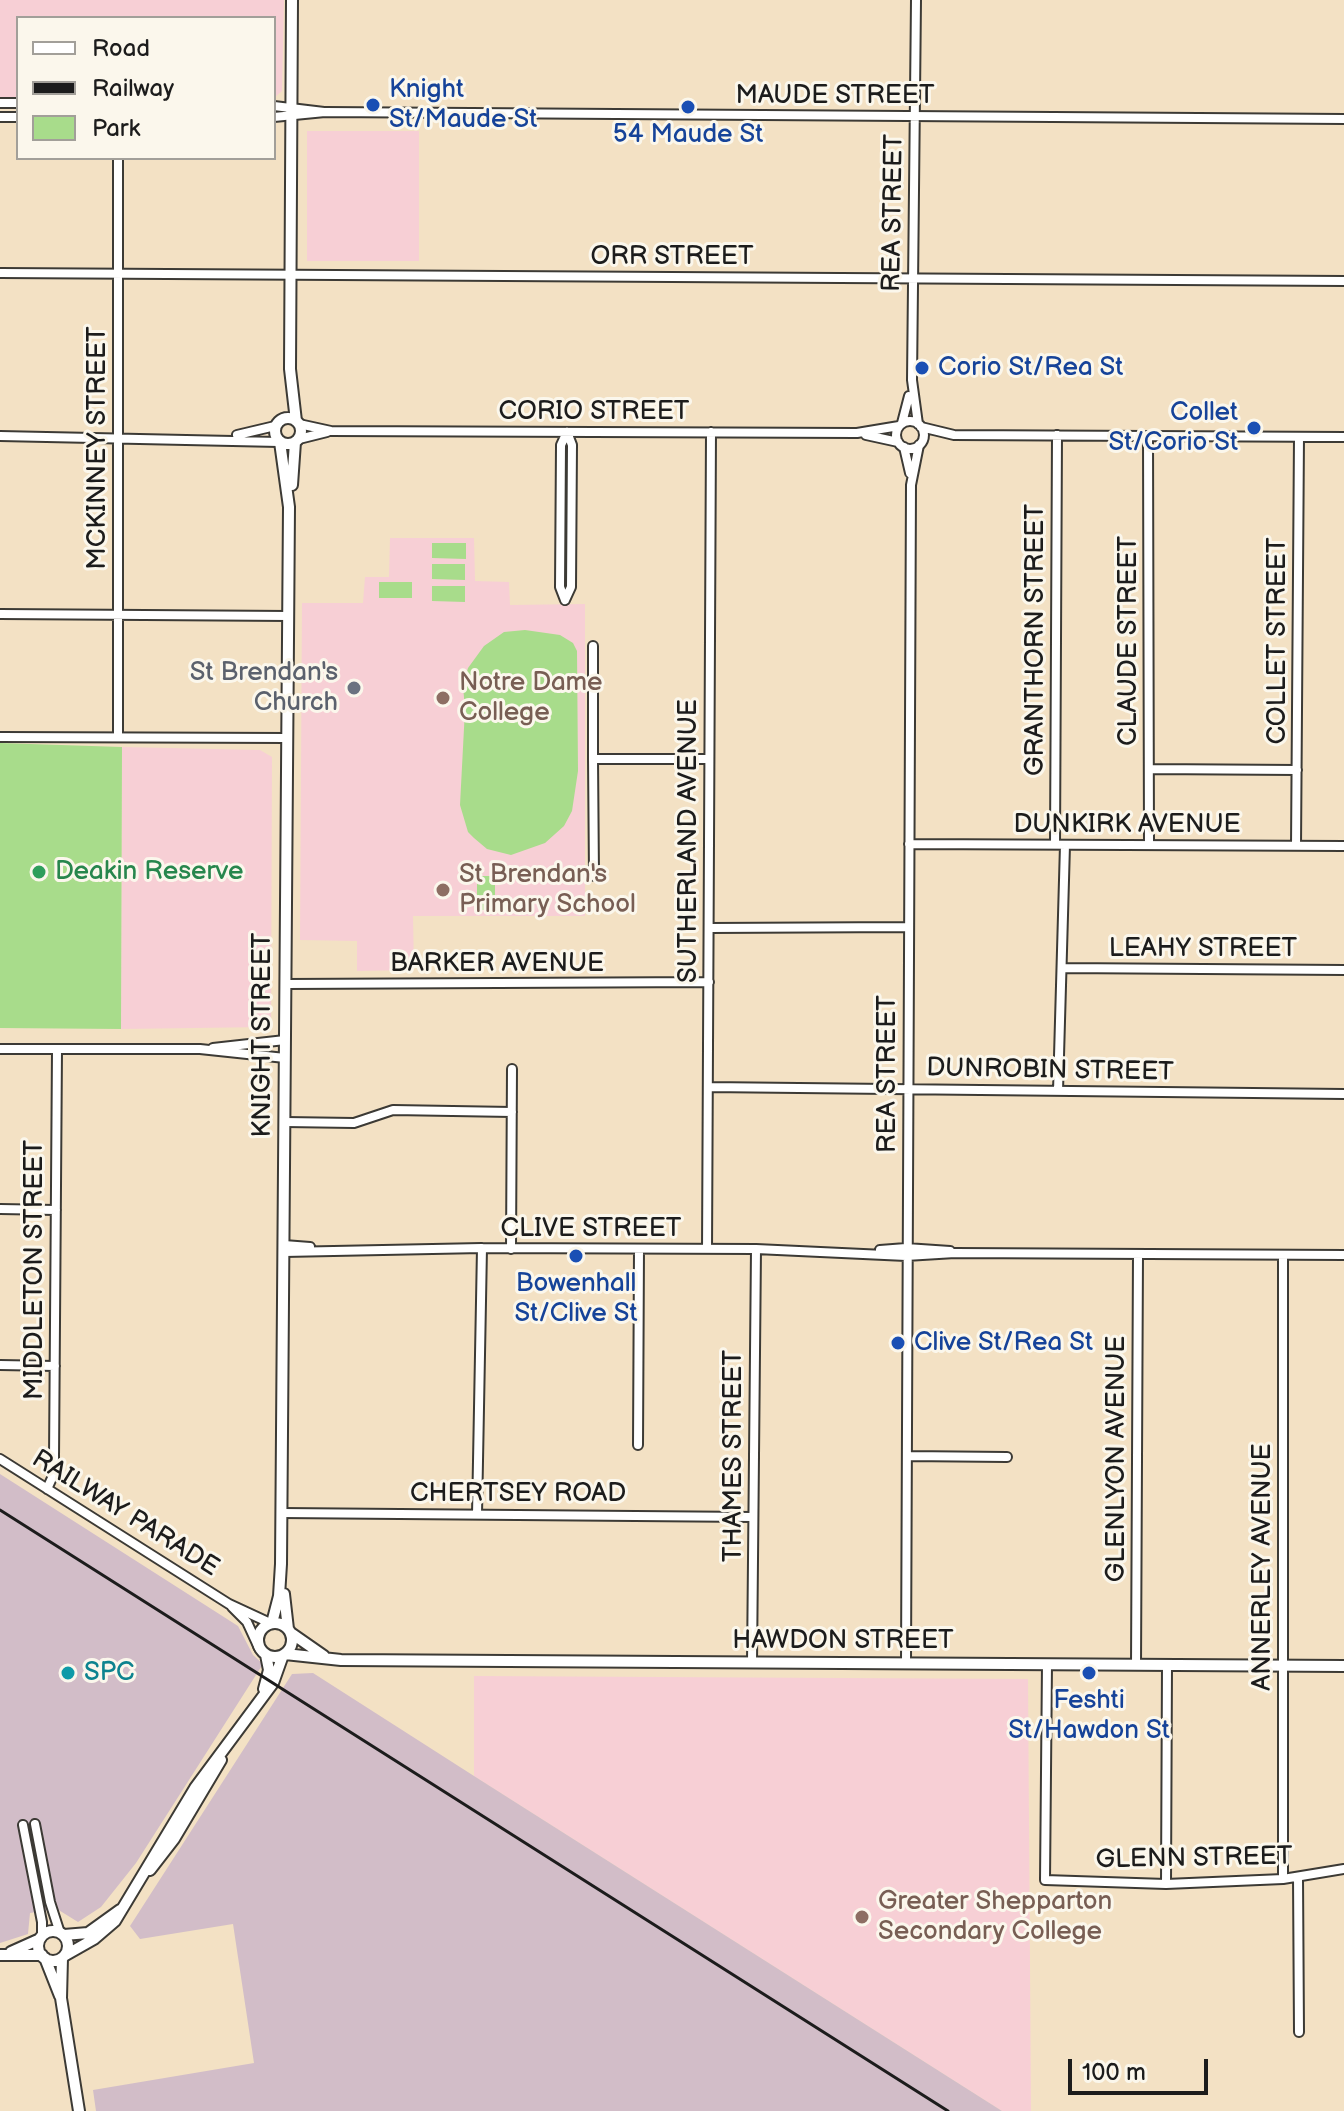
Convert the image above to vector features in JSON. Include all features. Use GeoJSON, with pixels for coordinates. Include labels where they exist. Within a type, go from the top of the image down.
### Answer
{"type":"FeatureCollection","features":[{"type":"Feature","properties":{"kind":"street"},"geometry":{"type":"LineString","coordinates":[[220,438],[278,423],[297,422],[290,369],[292,0]]}},
{"type":"Feature","properties":{"kind":"street","name":"REA STREET"},"geometry":{"type":"LineString","coordinates":[[906,1663],[911,485],[920,444],[912,380],[916,0]]}},
{"type":"Feature","properties":{"kind":"street"},"geometry":{"type":"LineString","coordinates":[[0,103],[16,103],[16,117],[0,117]]}},
{"type":"Feature","properties":{"kind":"street","name":"MAUDE STREET"},"geometry":{"type":"LineString","coordinates":[[276,107],[292,111],[325,112],[1344,119]]}},
{"type":"Feature","properties":{"kind":"street","name":"MAUDE STREET"},"geometry":{"type":"LineString","coordinates":[[276,116],[292,111]]}},
{"type":"Feature","properties":{"kind":"street","name":"MCKINNEY STREET"},"geometry":{"type":"LineString","coordinates":[[118,160],[118,737]]}},
{"type":"Feature","properties":{"kind":"street","name":"ORR STREET"},"geometry":{"type":"LineString","coordinates":[[0,273],[1344,281]]}},
{"type":"Feature","properties":{"kind":"street"},"geometry":{"type":"LineString","coordinates":[[278,423],[290,369]]}},
{"type":"Feature","properties":{"kind":"street","name":"REA STREET"},"geometry":{"type":"LineString","coordinates":[[911,485],[901,445],[901,424],[912,380]]}},
{"type":"Feature","properties":{"kind":"street","name":"CORIO STREET"},"geometry":{"type":"LineString","coordinates":[[297,422],[331,431],[857,433],[901,424],[920,426]]}},
{"type":"Feature","properties":{"kind":"street","name":"KNIGHT STREET"},"geometry":{"type":"LineString","coordinates":[[271,1623],[279,1596],[281,1564],[289,507],[297,422]]}},
{"type":"Feature","properties":{"kind":"street","name":"KNIGHT STREET"},"geometry":{"type":"LineString","coordinates":[[278,423],[289,507]]}},
{"type":"Feature","properties":{"kind":"street"},"geometry":{"type":"LineString","coordinates":[[920,426],[954,435],[1344,437]]}},
{"type":"Feature","properties":{"kind":"street","name":"CORIO STREET"},"geometry":{"type":"LineString","coordinates":[[297,441],[331,431]]}},
{"type":"Feature","properties":{"kind":"street"},"geometry":{"type":"LineString","coordinates":[[567,432],[572,445],[571,587],[565,600],[560,587],[561,445],[567,432]]}},
{"type":"Feature","properties":{"kind":"street","name":"SUTHERLAND AVENUE"},"geometry":{"type":"LineString","coordinates":[[707,1249],[711,432]]}},
{"type":"Feature","properties":{"kind":"street","name":"CORIO STREET"},"geometry":{"type":"LineString","coordinates":[[857,433],[901,445],[920,444]]}},
{"type":"Feature","properties":{"kind":"street"},"geometry":{"type":"LineString","coordinates":[[920,444],[954,435]]}},
{"type":"Feature","properties":{"kind":"street","name":"GRANTHORN STREET"},"geometry":{"type":"LineString","coordinates":[[1055,844],[1057,435]]}},
{"type":"Feature","properties":{"kind":"street"},"geometry":{"type":"LineString","coordinates":[[0,436],[297,441]]}},
{"type":"Feature","properties":{"kind":"street","name":"CLAUDE STREET"},"geometry":{"type":"LineString","coordinates":[[1148,436],[1149,845]]}},
{"type":"Feature","properties":{"kind":"street","name":"COLLET STREET"},"geometry":{"type":"LineString","coordinates":[[1296,846],[1299,437]]}},
{"type":"Feature","properties":{"kind":"street"},"geometry":{"type":"LineString","coordinates":[[0,614],[289,616]]}},
{"type":"Feature","properties":{"kind":"street"},"geometry":{"type":"LineString","coordinates":[[593,646],[594,876]]}},
{"type":"Feature","properties":{"kind":"street"},"geometry":{"type":"LineString","coordinates":[[0,737],[288,738]]}},
{"type":"Feature","properties":{"kind":"street"},"geometry":{"type":"LineString","coordinates":[[593,759],[709,759]]}},
{"type":"Feature","properties":{"kind":"street"},"geometry":{"type":"LineString","coordinates":[[1149,769],[1297,770]]}},
{"type":"Feature","properties":{"kind":"street","name":"DUNKIRK AVENUE"},"geometry":{"type":"LineString","coordinates":[[909,844],[1344,846]]}},
{"type":"Feature","properties":{"kind":"street"},"geometry":{"type":"LineString","coordinates":[[1058,1091],[1065,845]]}},
{"type":"Feature","properties":{"kind":"street"},"geometry":{"type":"LineString","coordinates":[[709,928],[909,927]]}},
{"type":"Feature","properties":{"kind":"street","name":"LEAHY STREET"},"geometry":{"type":"LineString","coordinates":[[1062,968],[1344,970]]}},
{"type":"Feature","properties":{"kind":"street","name":"BARKER AVENUE"},"geometry":{"type":"LineString","coordinates":[[286,984],[709,982]]}},
{"type":"Feature","properties":{"kind":"street"},"geometry":{"type":"LineString","coordinates":[[0,1049],[200,1049],[285,1040]]}},
{"type":"Feature","properties":{"kind":"street"},"geometry":{"type":"LineString","coordinates":[[200,1049],[285,1058]]}},
{"type":"Feature","properties":{"kind":"street","name":"MIDDLETON STREET"},"geometry":{"type":"LineString","coordinates":[[47,1489],[53,1468],[57,1050]]}},
{"type":"Feature","properties":{"kind":"street"},"geometry":{"type":"LineString","coordinates":[[511,1249],[512,1069]]}},
{"type":"Feature","properties":{"kind":"street","name":"DUNROBIN STREET"},"geometry":{"type":"LineString","coordinates":[[708,1087],[1344,1094]]}},
{"type":"Feature","properties":{"kind":"street"},"geometry":{"type":"LineString","coordinates":[[285,1122],[354,1123],[393,1110],[512,1112]]}},
{"type":"Feature","properties":{"kind":"street"},"geometry":{"type":"LineString","coordinates":[[0,1209],[56,1210]]}},
{"type":"Feature","properties":{"kind":"street","name":"CLIVE STREET"},"geometry":{"type":"LineString","coordinates":[[284,1248],[1344,1255]]}},
{"type":"Feature","properties":{"kind":"street"},"geometry":{"type":"LineString","coordinates":[[477,1514],[482,1248]]}},
{"type":"Feature","properties":{"kind":"street"},"geometry":{"type":"LineString","coordinates":[[638,1445],[639,1249]]}},
{"type":"Feature","properties":{"kind":"street","name":"THAMES STREET"},"geometry":{"type":"LineString","coordinates":[[752,1663],[756,1249]]}},
{"type":"Feature","properties":{"kind":"street","name":"GLENLYON AVENUE"},"geometry":{"type":"LineString","coordinates":[[1136,1665],[1138,1254]]}},
{"type":"Feature","properties":{"kind":"street","name":"ANNERLEY AVENUE"},"geometry":{"type":"LineString","coordinates":[[1283,1255],[1283,1879]]}},
{"type":"Feature","properties":{"kind":"street"},"geometry":{"type":"LineString","coordinates":[[0,1365],[55,1366]]}},
{"type":"Feature","properties":{"kind":"street"},"geometry":{"type":"LineString","coordinates":[[907,1456],[1007,1457]]}},
{"type":"Feature","properties":{"kind":"street","name":"RAILWAY PARADE"},"geometry":{"type":"LineString","coordinates":[[0,1459],[229,1604],[271,1623]]}},
{"type":"Feature","properties":{"kind":"street","name":"CHERTSEY ROAD"},"geometry":{"type":"LineString","coordinates":[[282,1513],[753,1517]]}},
{"type":"Feature","properties":{"kind":"street","name":"KNIGHT STREET"},"geometry":{"type":"LineString","coordinates":[[281,1564],[289,1630]]}},
{"type":"Feature","properties":{"kind":"street","name":"RAILWAY PARADE"},"geometry":{"type":"LineString","coordinates":[[229,1604],[247,1622],[262,1651]]}},
{"type":"Feature","properties":{"kind":"street"},"geometry":{"type":"LineString","coordinates":[[1,1955],[63,1957],[100,1935],[124,1906],[225,1750],[273,1683],[292,1641],[289,1630],[271,1623],[259,1633],[269,1670],[258,1701]]}},
{"type":"Feature","properties":{"kind":"street","name":"HAWDON STREET"},"geometry":{"type":"LineString","coordinates":[[289,1630],[315,1651],[341,1660]]}},
{"type":"Feature","properties":{"kind":"street"},"geometry":{"type":"LineString","coordinates":[[262,1651],[284,1654]]}},
{"type":"Feature","properties":{"kind":"street","name":"HAWDON STREET"},"geometry":{"type":"LineString","coordinates":[[284,1654],[341,1660],[1344,1666]]}},
{"type":"Feature","properties":{"kind":"street","name":"GLENN STREET"},"geometry":{"type":"LineString","coordinates":[[1047,1664],[1045,1880],[1166,1884],[1283,1879],[1344,1869]]}},
{"type":"Feature","properties":{"kind":"street"},"geometry":{"type":"LineString","coordinates":[[1166,1884],[1167,1665]]}},
{"type":"Feature","properties":{"kind":"street"},"geometry":{"type":"LineString","coordinates":[[35,1824],[50,1902],[68,1948],[63,1957],[61,1998],[79,2111]]}},
{"type":"Feature","properties":{"kind":"street"},"geometry":{"type":"LineString","coordinates":[[23,1825],[42,1922],[44,1956],[61,1998]]}},
{"type":"Feature","properties":{"kind":"street"},"geometry":{"type":"LineString","coordinates":[[1298,1877],[1299,2032]]}},
{"type":"Feature","properties":{"kind":"street"},"geometry":{"type":"LineString","coordinates":[[1,1955],[50,1932],[88,1933],[124,1906]]}},
{"type":"Feature","properties":{"kind":"shaded area"},"geometry":{"type":"Polygon","coordinates":[[[0,0],[284,0],[282,91],[276,96],[276,16],[16,16],[16,97],[0,97],[0,0]]]}},
{"type":"Feature","properties":{"kind":"shaded area"},"geometry":{"type":"Polygon","coordinates":[[[307,131],[419,131],[419,261],[307,261],[307,131]]]}},
{"type":"Feature","properties":{"kind":"shaded area","name":"Notre Dame College"},"geometry":{"type":"Polygon","coordinates":[[[390,538],[474,538],[475,581],[509,582],[510,605],[585,604],[585,916],[413,916],[414,970],[357,971],[357,941],[300,940],[302,603],[363,603],[365,577],[389,577],[390,538]]]}},
{"type":"Feature","properties":{"kind":"shaded area"},"geometry":{"type":"Polygon","coordinates":[[[122,747],[260,750],[272,757],[271,1024],[268,1027],[121,1029],[122,747]]]}},
{"type":"Feature","properties":{"kind":"shaded area"},"geometry":{"type":"Polygon","coordinates":[[[0,1474],[238,1626],[253,1655],[263,1664],[136,1863],[101,1907],[78,1922],[57,1909],[30,1913],[28,1934],[0,1943],[0,1474]]]}},
{"type":"Feature","properties":{"kind":"shaded area"},"geometry":{"type":"Polygon","coordinates":[[[313,1673],[1002,2111],[96,2111],[93,2090],[254,2063],[233,1924],[140,1939],[130,1926],[292,1674],[313,1673]]]}},
{"type":"Feature","properties":{"kind":"shaded area","name":"Greater Shepparton Secondary College"},"geometry":{"type":"Polygon","coordinates":[[[474,1676],[1028,1679],[1031,2111],[1002,2111],[474,1776],[474,1676]]]}},
{"type":"Feature","properties":{"kind":"green space"},"geometry":{"type":"Polygon","coordinates":[[[432,543],[466,543],[466,559],[432,558],[432,543]]]}},
{"type":"Feature","properties":{"kind":"green space"},"geometry":{"type":"Polygon","coordinates":[[[432,564],[465,564],[465,580],[432,579],[432,564]]]}},
{"type":"Feature","properties":{"kind":"green space"},"geometry":{"type":"Polygon","coordinates":[[[379,582],[412,582],[412,598],[379,598],[379,582]]]}},
{"type":"Feature","properties":{"kind":"green space"},"geometry":{"type":"Polygon","coordinates":[[[432,586],[465,586],[465,602],[432,601],[432,586]]]}},
{"type":"Feature","properties":{"kind":"green space"},"geometry":{"type":"Polygon","coordinates":[[[525,630],[560,635],[573,643],[577,651],[578,771],[572,811],[564,826],[545,843],[511,855],[487,849],[474,838],[468,832],[460,805],[465,709],[463,686],[468,668],[484,646],[504,632],[525,630]]]}},
{"type":"Feature","properties":{"kind":"green space","name":"Deakin Reserve"},"geometry":{"type":"Polygon","coordinates":[[[0,743],[122,747],[121,1029],[0,1028],[0,743]]]}},
{"type":"Feature","properties":{"kind":"green space"},"geometry":{"type":"Polygon","coordinates":[[[477,876],[495,876],[495,910],[477,910],[477,876]]]}},
{"type":"Feature","properties":{"kind":"railway"},"geometry":{"type":"LineString","coordinates":[[0,1510],[948,2111]]}},
{"type":"Feature","properties":{"kind":"place","name":"Knight St/Maude St"},"geometry":{"type":"Point","coordinates":[373,105]}},
{"type":"Feature","properties":{"kind":"place","name":"54 Maude St"},"geometry":{"type":"Point","coordinates":[688,107]}},
{"type":"Feature","properties":{"kind":"place","name":"Corio St/Rea St"},"geometry":{"type":"Point","coordinates":[922,368]}},
{"type":"Feature","properties":{"kind":"place","name":"Collet St/Corio St"},"geometry":{"type":"Point","coordinates":[1254,428]}},
{"type":"Feature","properties":{"kind":"place","name":"St Brendan's Church"},"geometry":{"type":"Point","coordinates":[354,688]}},
{"type":"Feature","properties":{"kind":"place","name":"Notre Dame College"},"geometry":{"type":"Point","coordinates":[443,698]}},
{"type":"Feature","properties":{"kind":"place","name":"Deakin Reserve"},"geometry":{"type":"Point","coordinates":[39,872]}},
{"type":"Feature","properties":{"kind":"place","name":"St Brendan's Primary School"},"geometry":{"type":"Point","coordinates":[443,890]}},
{"type":"Feature","properties":{"kind":"place","name":"Bowenhall St/Clive St"},"geometry":{"type":"Point","coordinates":[576,1256]}},
{"type":"Feature","properties":{"kind":"place","name":"Clive St/Rea St"},"geometry":{"type":"Point","coordinates":[898,1343]}},
{"type":"Feature","properties":{"kind":"place","name":"SPC"},"geometry":{"type":"Point","coordinates":[68,1673]}},
{"type":"Feature","properties":{"kind":"place","name":"Feshti St/Hawdon St"},"geometry":{"type":"Point","coordinates":[1089,1673]}},
{"type":"Feature","properties":{"kind":"place","name":"Greater Shepparton Secondary College"},"geometry":{"type":"Point","coordinates":[862,1917]}}]}
